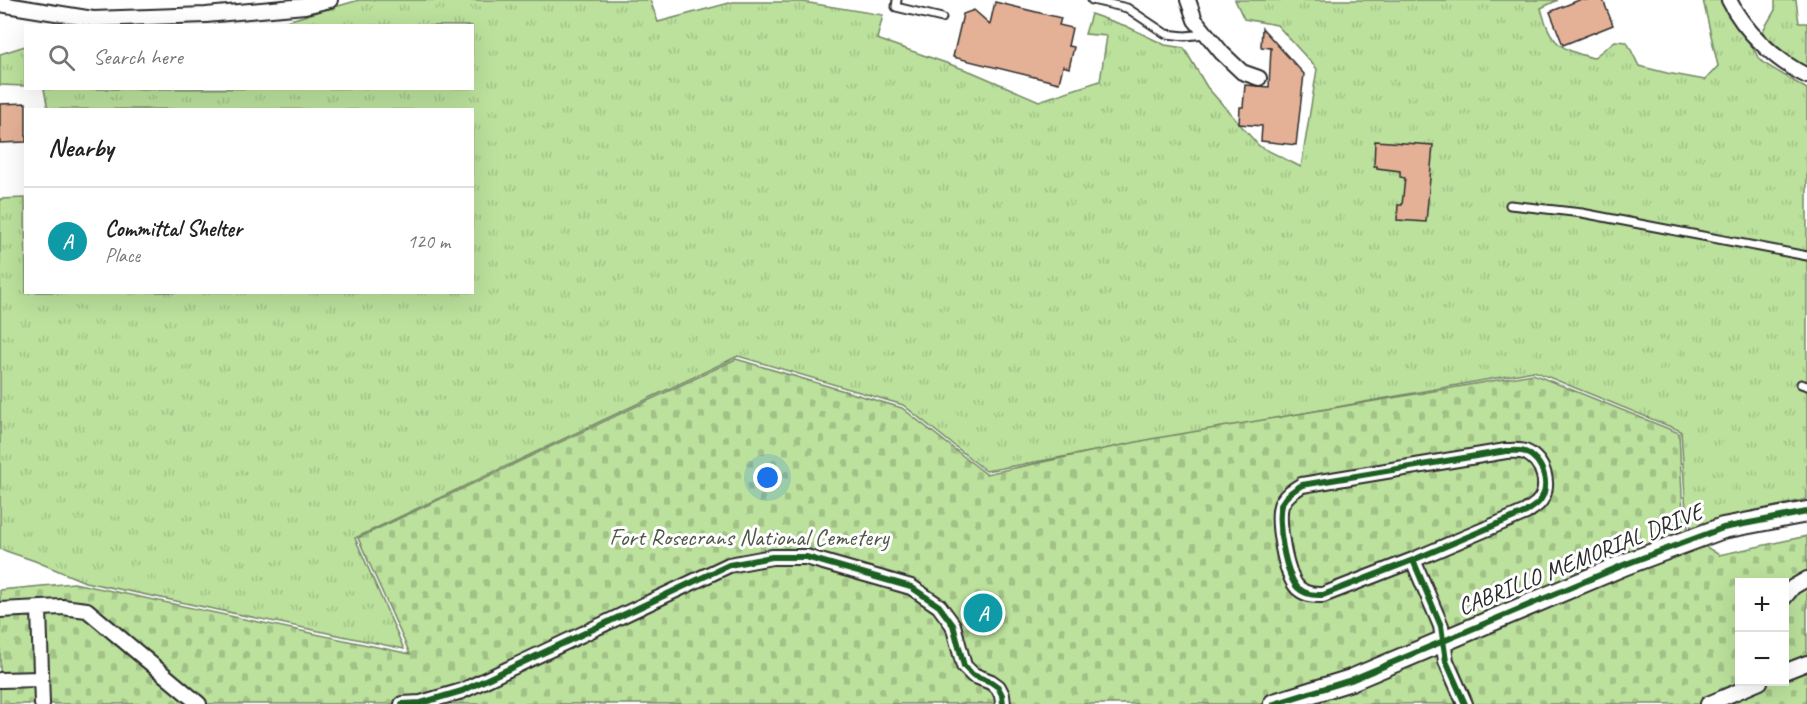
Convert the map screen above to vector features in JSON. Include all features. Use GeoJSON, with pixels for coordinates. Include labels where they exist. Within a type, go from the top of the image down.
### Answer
{"type":"FeatureCollection","features":[{"type":"Feature","properties":{"kind":"main road","name":"CABRILLO MEMORIAL DRIVE"},"geometry":{"type":"LineString","coordinates":[[1274,704],[1351,680],[1626,564],[1723,528],[1807,512]]}},
{"type":"Feature","properties":{"kind":"street"},"geometry":{"type":"LineString","coordinates":[[0,4],[93,19],[206,15],[305,6],[330,0]]}},
{"type":"Feature","properties":{"kind":"street"},"geometry":{"type":"LineString","coordinates":[[1188,0],[1195,20],[1222,53],[1242,72],[1259,78]]}},
{"type":"Feature","properties":{"kind":"street"},"geometry":{"type":"LineString","coordinates":[[1730,0],[1754,35],[1792,69],[1807,76]]}},
{"type":"Feature","properties":{"kind":"street"},"geometry":{"type":"LineString","coordinates":[[1517,450],[1527,453],[1536,461],[1544,472],[1546,487],[1539,502],[1526,512],[1413,560],[1323,595],[1309,595],[1296,586],[1288,571],[1279,521],[1281,504],[1290,492],[1302,485],[1313,483],[1506,451],[1517,450]]}},
{"type":"Feature","properties":{"kind":"street"},"geometry":{"type":"LineString","coordinates":[[402,704],[421,703],[462,691],[729,566],[772,558],[806,557],[911,587],[939,606],[953,625],[964,666],[973,675],[998,687],[1003,704]]}},
{"type":"Feature","properties":{"kind":"street"},"geometry":{"type":"LineString","coordinates":[[1413,560],[1441,626],[1446,661],[1465,704]]}},
{"type":"Feature","properties":{"kind":"street"},"geometry":{"type":"LineString","coordinates":[[1789,592],[1793,586],[1807,579]]}},
{"type":"Feature","properties":{"kind":"street"},"geometry":{"type":"LineString","coordinates":[[0,610],[62,607],[87,610],[199,704]]}},
{"type":"Feature","properties":{"kind":"street"},"geometry":{"type":"LineString","coordinates":[[39,609],[42,704]]}},
{"type":"Feature","properties":{"kind":"street"},"geometry":{"type":"LineString","coordinates":[[1789,670],[1807,663]]}},
{"type":"Feature","properties":{"kind":"street"},"geometry":{"type":"LineString","coordinates":[[0,680],[40,679]]}},
{"type":"Feature","properties":{"kind":"street"},"geometry":{"type":"LineString","coordinates":[[1708,704],[1749,686]]}},
{"type":"Feature","properties":{"kind":"lane"},"geometry":{"type":"LineString","coordinates":[[897,0],[896,7],[942,18]]}},
{"type":"Feature","properties":{"kind":"lane"},"geometry":{"type":"LineString","coordinates":[[1092,0],[1127,8],[1166,34],[1185,36],[1206,34]]}},
{"type":"Feature","properties":{"kind":"lane"},"geometry":{"type":"LineString","coordinates":[[1510,205],[1582,213],[1807,256]]}},
{"type":"Feature","properties":{"kind":"green space"},"geometry":{"type":"Polygon","coordinates":[[[359,0],[650,0],[658,22],[733,2],[803,2],[883,15],[877,39],[972,72],[1039,101],[1100,81],[1107,36],[1085,34],[1091,14],[1126,26],[1165,45],[1184,48],[1207,87],[1259,146],[1301,167],[1317,69],[1277,25],[1244,19],[1235,0],[1558,0],[1541,8],[1552,37],[1564,47],[1593,58],[1615,41],[1627,42],[1639,66],[1705,80],[1718,66],[1703,0],[1720,0],[1762,62],[1807,89],[1807,499],[1727,518],[1692,530],[1686,513],[1681,431],[1534,371],[986,471],[903,405],[738,356],[355,538],[404,649],[85,582],[0,549],[0,199],[24,198],[24,294],[474,294],[474,108],[48,108],[44,90],[474,90],[474,24],[276,24],[359,0]]]}},
{"type":"Feature","properties":{"kind":"green space"},"geometry":{"type":"Polygon","coordinates":[[[1775,0],[1796,0],[1799,23],[1807,23],[1807,68],[1791,59],[1762,32],[1775,10],[1775,0]]]}},
{"type":"Feature","properties":{"kind":"green space"},"geometry":{"type":"Polygon","coordinates":[[[24,46],[24,86],[0,85],[0,54],[24,46]]]}},
{"type":"Feature","properties":{"kind":"green space","name":"Fort Rosecrans National Cemetery"},"geometry":{"type":"Polygon","coordinates":[[[736,359],[902,408],[986,474],[1151,439],[1533,374],[1679,433],[1683,514],[1692,538],[1719,555],[1807,536],[1807,704],[0,704],[0,590],[74,583],[410,654],[358,538],[736,359]]]}},
{"type":"Feature","properties":{"kind":"building"},"geometry":{"type":"Polygon","coordinates":[[[1579,0],[1603,0],[1613,25],[1563,45],[1550,12],[1579,0]]]}},
{"type":"Feature","properties":{"kind":"building"},"geometry":{"type":"Polygon","coordinates":[[[995,2],[1061,18],[1059,25],[1072,28],[1068,46],[1074,47],[1069,68],[1063,66],[1059,83],[953,57],[963,14],[974,10],[990,24],[995,2]]]}},
{"type":"Feature","properties":{"kind":"building"},"geometry":{"type":"Polygon","coordinates":[[[1262,28],[1304,74],[1296,145],[1261,141],[1262,126],[1239,124],[1245,85],[1269,87],[1271,48],[1261,47],[1262,28]]]}},
{"type":"Feature","properties":{"kind":"building"},"geometry":{"type":"Polygon","coordinates":[[[26,103],[24,142],[0,143],[0,104],[26,103]]]}},
{"type":"Feature","properties":{"kind":"building"},"geometry":{"type":"Polygon","coordinates":[[[1375,141],[1433,145],[1426,222],[1397,220],[1398,205],[1402,205],[1405,178],[1400,177],[1400,171],[1374,166],[1375,141]]]}},
{"type":"Feature","properties":{"kind":"building"},"geometry":{"type":"Polygon","coordinates":[[[985,601],[994,617],[981,625],[971,609],[985,601]]]}},
{"type":"Feature","properties":{"kind":"cycle path"},"geometry":{"type":"LineString","coordinates":[[1413,560],[1526,512],[1538,503],[1545,490],[1545,482],[1537,461],[1525,452],[1506,451],[1302,485],[1288,495],[1282,503],[1280,521],[1286,560],[1294,582],[1304,592],[1323,595],[1413,560],[1441,626],[1446,661],[1465,704]]}},
{"type":"Feature","properties":{"kind":"cycle path"},"geometry":{"type":"LineString","coordinates":[[1274,704],[1351,680],[1626,564],[1723,528],[1807,512]]}},
{"type":"Feature","properties":{"kind":"cycle path"},"geometry":{"type":"LineString","coordinates":[[402,704],[421,703],[462,691],[729,565],[772,557],[806,557],[911,587],[939,606],[953,625],[964,666],[973,675],[998,687],[1003,704]]}},
{"type":"Feature","properties":{"kind":"place","name":"Committal Shelter"},"geometry":{"type":"Point","coordinates":[983,613]}}]}
